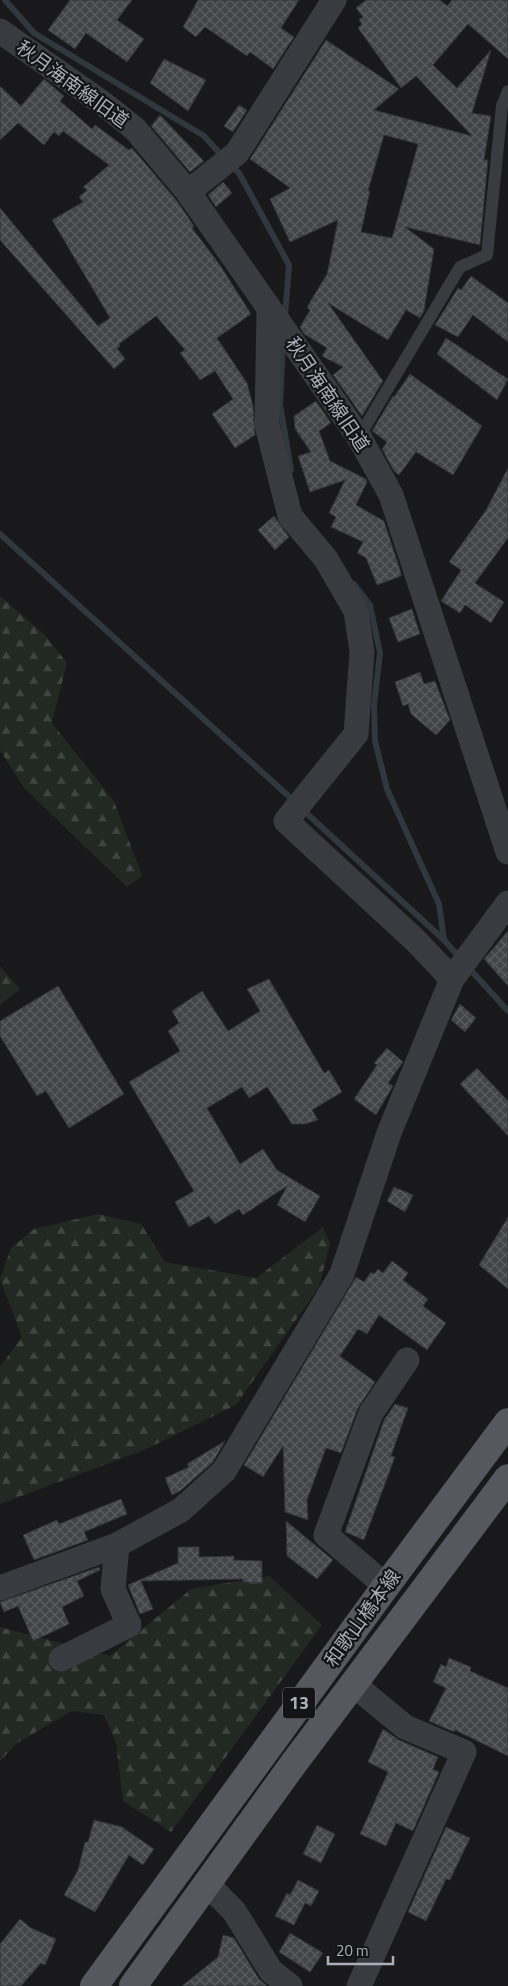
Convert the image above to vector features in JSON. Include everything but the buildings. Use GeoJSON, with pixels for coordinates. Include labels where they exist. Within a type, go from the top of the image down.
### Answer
{"type":"FeatureCollection","features":[{"type":"Feature","properties":{"kind":"main road","name":"和歌山橋本線"},"geometry":{"type":"LineString","coordinates":[[94,1986],[508,1422]]}},
{"type":"Feature","properties":{"kind":"main road","name":"和歌山橋本線"},"geometry":{"type":"LineString","coordinates":[[133,1986],[206,1883],[508,1478]]}},
{"type":"Feature","properties":{"kind":"street"},"geometry":{"type":"LineString","coordinates":[[188,192],[237,153],[334,0]]}},
{"type":"Feature","properties":{"kind":"street","name":"秋月海南線旧道"},"geometry":{"type":"LineString","coordinates":[[0,31],[105,105],[135,129],[188,192],[269,309],[296,344],[359,437],[391,495],[508,852]]}},
{"type":"Feature","properties":{"kind":"street"},"geometry":{"type":"LineString","coordinates":[[269,309],[268,425],[290,516],[326,559],[356,611],[362,652],[356,734],[286,822],[454,975]]}},
{"type":"Feature","properties":{"kind":"street"},"geometry":{"type":"LineString","coordinates":[[0,1588],[117,1545],[181,1510],[224,1471],[342,1274],[389,1133],[454,975],[508,903]]}},
{"type":"Feature","properties":{"kind":"street"},"geometry":{"type":"LineString","coordinates":[[386,1586],[326,1535],[371,1413],[407,1360]]}},
{"type":"Feature","properties":{"kind":"street"},"geometry":{"type":"LineString","coordinates":[[61,1659],[129,1625],[113,1588],[117,1545]]}},
{"type":"Feature","properties":{"kind":"street"},"geometry":{"type":"LineString","coordinates":[[353,1684],[405,1727],[464,1752],[360,1986]]}},
{"type":"Feature","properties":{"kind":"street"},"geometry":{"type":"LineString","coordinates":[[206,1883],[234,1910],[271,1971],[290,1986]]}},
{"type":"Feature","properties":{"kind":"lane"},"geometry":{"type":"LineString","coordinates":[[359,437],[460,267],[487,255],[502,106],[508,91]]}},
{"type":"Feature","properties":{"kind":"green space"},"geometry":{"type":"Polygon","coordinates":[[[0,596],[44,634],[67,663],[52,723],[114,801],[142,876],[127,887],[24,788],[0,750],[0,596]]]}},
{"type":"Feature","properties":{"kind":"green space"},"geometry":{"type":"Polygon","coordinates":[[[0,966],[20,989],[0,1005],[0,966]]]}},
{"type":"Feature","properties":{"kind":"green space"},"geometry":{"type":"Polygon","coordinates":[[[98,1214],[141,1224],[165,1262],[256,1278],[323,1227],[330,1243],[319,1287],[236,1405],[144,1450],[0,1504],[0,1367],[22,1337],[0,1279],[11,1248],[34,1229],[98,1214]]]}},
{"type":"Feature","properties":{"kind":"green space"},"geometry":{"type":"Polygon","coordinates":[[[269,1576],[322,1625],[171,1832],[123,1801],[116,1743],[104,1715],[72,1711],[17,1743],[0,1761],[0,1627],[110,1656],[191,1589],[269,1576]]]}},
{"type":"Feature","properties":{"kind":"waterway"},"geometry":{"type":"LineString","coordinates":[[5,0],[34,33],[204,136],[224,158]]}},
{"type":"Feature","properties":{"kind":"waterway"},"geometry":{"type":"LineString","coordinates":[[231,165],[239,173],[289,265],[285,316]]}},
{"type":"Feature","properties":{"kind":"waterway"},"geometry":{"type":"LineString","coordinates":[[283,341],[280,404],[291,470]]}},
{"type":"Feature","properties":{"kind":"waterway"},"geometry":{"type":"LineString","coordinates":[[0,534],[295,802]]}},
{"type":"Feature","properties":{"kind":"waterway"},"geometry":{"type":"LineString","coordinates":[[354,584],[370,605],[380,653],[374,705],[375,741],[387,789],[439,904],[444,940]]}},
{"type":"Feature","properties":{"kind":"waterway"},"geometry":{"type":"LineString","coordinates":[[302,809],[444,940],[460,958]]}},
{"type":"Feature","properties":{"kind":"waterway"},"geometry":{"type":"LineString","coordinates":[[467,966],[508,1011]]}}]}
